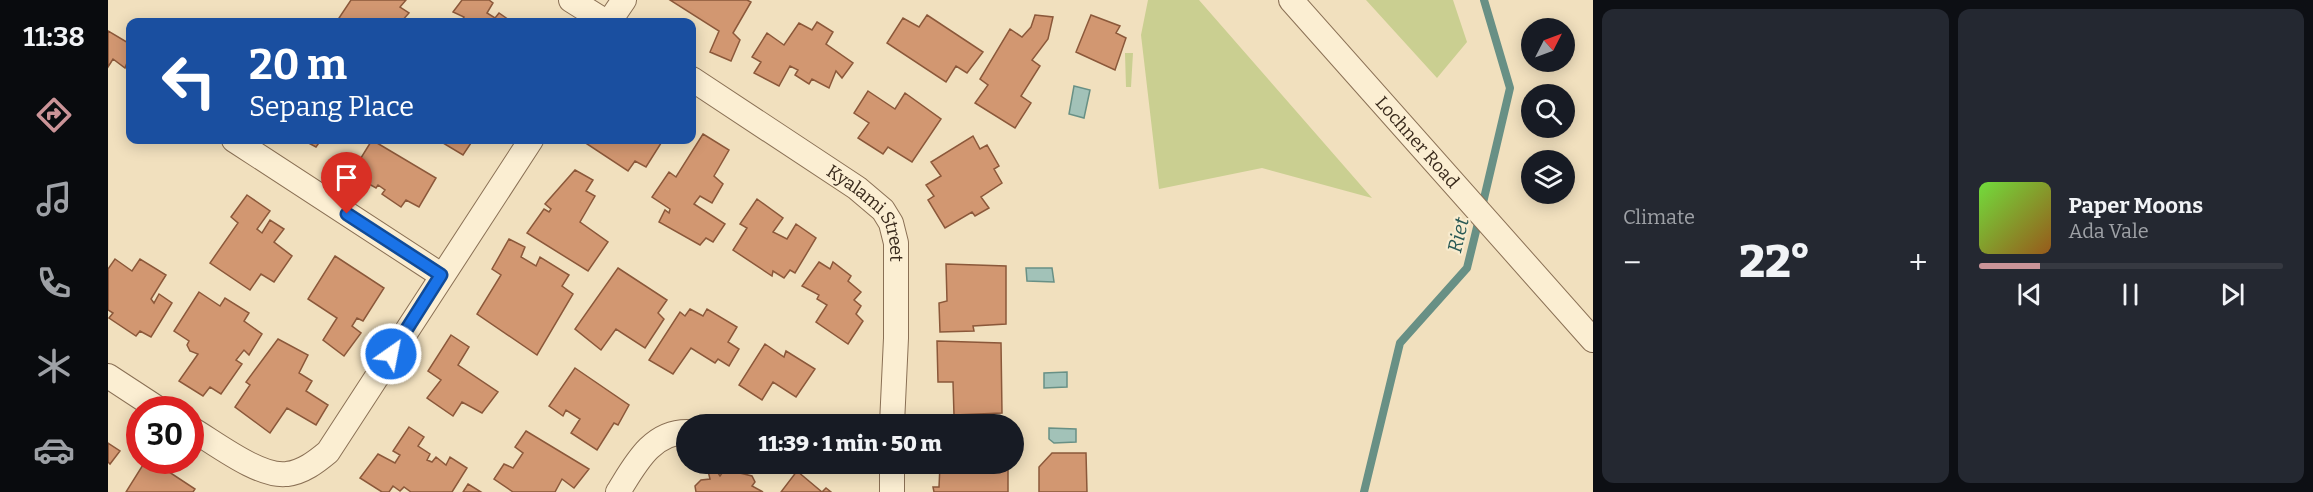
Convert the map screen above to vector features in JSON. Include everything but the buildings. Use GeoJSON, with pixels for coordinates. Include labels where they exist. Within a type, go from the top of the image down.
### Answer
{"type":"FeatureCollection","features":[{"type":"Feature","properties":{"kind":"street"},"geometry":{"type":"LineString","coordinates":[[571,0],[600,18]]}},
{"type":"Feature","properties":{"kind":"street"},"geometry":{"type":"LineString","coordinates":[[610,18],[624,0]]}},
{"type":"Feature","properties":{"kind":"street","name":"Lochner Road"},"geometry":{"type":"LineString","coordinates":[[1291,0],[1593,340]]}},
{"type":"Feature","properties":{"kind":"street","name":"Kyalami Street"},"geometry":{"type":"LineString","coordinates":[[696,82],[858,188],[874,200],[891,223],[896,243],[897,275],[892,414]]}},
{"type":"Feature","properties":{"kind":"street"},"geometry":{"type":"LineString","coordinates":[[240,144],[441,275]]}},
{"type":"Feature","properties":{"kind":"street"},"geometry":{"type":"LineString","coordinates":[[204,436],[258,468],[271,473],[290,474],[313,464],[328,452],[528,144]]}},
{"type":"Feature","properties":{"kind":"street"},"geometry":{"type":"LineString","coordinates":[[108,376],[139,396]]}},
{"type":"Feature","properties":{"kind":"street"},"geometry":{"type":"LineString","coordinates":[[618,492],[652,445],[676,432]]}},
{"type":"Feature","properties":{"kind":"street"},"geometry":{"type":"LineString","coordinates":[[892,474],[892,492]]}},
{"type":"Feature","properties":{"kind":"green space"},"geometry":{"type":"Polygon","coordinates":[[[1148,0],[1199,0],[1372,198],[1262,168],[1159,189],[1141,35],[1148,0]]]}},
{"type":"Feature","properties":{"kind":"green space"},"geometry":{"type":"Polygon","coordinates":[[[1366,0],[1453,0],[1467,42],[1437,78],[1366,0]]]}},
{"type":"Feature","properties":{"kind":"green space"},"geometry":{"type":"Polygon","coordinates":[[[1125,53],[1133,53],[1131,87],[1126,87],[1125,53]]]}},
{"type":"Feature","properties":{"kind":"water"},"geometry":{"type":"Polygon","coordinates":[[[1074,86],[1090,90],[1084,118],[1069,114],[1074,86]]]}},
{"type":"Feature","properties":{"kind":"water"},"geometry":{"type":"Polygon","coordinates":[[[1026,268],[1052,268],[1054,282],[1027,281],[1026,268]]]}},
{"type":"Feature","properties":{"kind":"water"},"geometry":{"type":"Polygon","coordinates":[[[1067,372],[1067,387],[1044,388],[1044,373],[1067,372]]]}},
{"type":"Feature","properties":{"kind":"water"},"geometry":{"type":"Polygon","coordinates":[[[1049,428],[1076,429],[1076,442],[1054,443],[1049,439],[1049,428]]]}},
{"type":"Feature","properties":{"kind":"waterway","name":"Riet"},"geometry":{"type":"LineString","coordinates":[[1482,207],[1510,88],[1484,0]]}},
{"type":"Feature","properties":{"kind":"waterway","name":"Riet"},"geometry":{"type":"LineString","coordinates":[[1364,492],[1400,343],[1467,268],[1479,219]]}},
{"type":"Feature","properties":{"kind":"route"},"geometry":{"type":"LineString","coordinates":[[347,214],[441,275],[391,354]]}}]}
